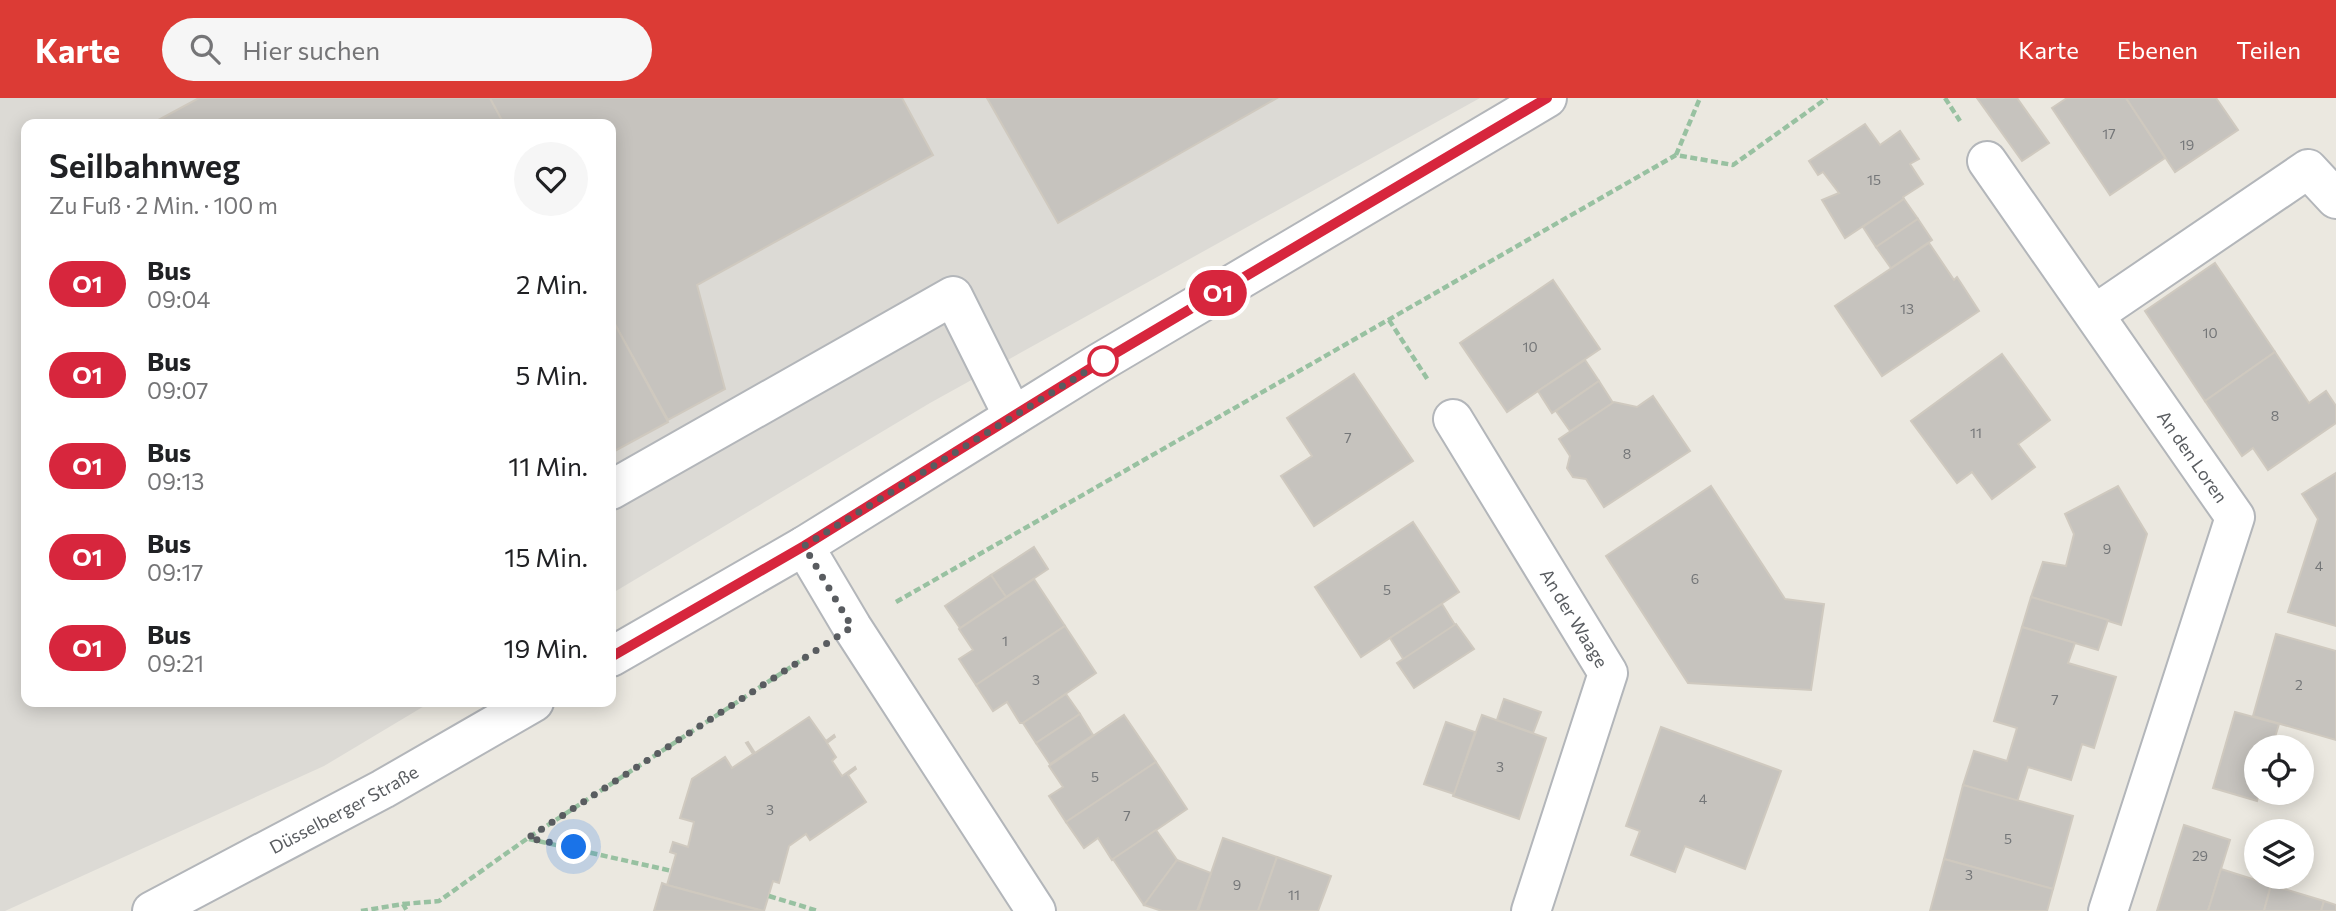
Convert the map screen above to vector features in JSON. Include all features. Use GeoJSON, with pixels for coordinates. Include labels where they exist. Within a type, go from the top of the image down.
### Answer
{"type":"FeatureCollection","features":[{"type":"Feature","properties":{"kind":"street"},"geometry":{"type":"LineString","coordinates":[[616,654],[804,546],[1013,416],[1547,98]]}},
{"type":"Feature","properties":{"kind":"street","name":"An den Loren"},"geometry":{"type":"LineString","coordinates":[[1987,161],[2235,517],[2108,911]]}},
{"type":"Feature","properties":{"kind":"street"},"geometry":{"type":"LineString","coordinates":[[2095,314],[2308,169],[2336,199]]}},
{"type":"Feature","properties":{"kind":"street"},"geometry":{"type":"LineString","coordinates":[[616,487],[953,296],[1013,416]]}},
{"type":"Feature","properties":{"kind":"street","name":"An der Waage"},"geometry":{"type":"LineString","coordinates":[[1453,419],[1608,673],[1531,911]]}},
{"type":"Feature","properties":{"kind":"street"},"geometry":{"type":"LineString","coordinates":[[804,546],[852,627],[1036,911]]}},
{"type":"Feature","properties":{"kind":"street","name":"Düsselberger Straße"},"geometry":{"type":"LineString","coordinates":[[152,911],[383,789],[525,707]]}},
{"type":"Feature","properties":{"kind":"path"},"geometry":{"type":"LineString","coordinates":[[362,911],[439,901],[528,838],[852,627],[1676,155],[1700,98]]}},
{"type":"Feature","properties":{"kind":"path"},"geometry":{"type":"LineString","coordinates":[[1676,155],[1733,165],[1827,98]]}},
{"type":"Feature","properties":{"kind":"path"},"geometry":{"type":"LineString","coordinates":[[1389,319],[1453,419]]}},
{"type":"Feature","properties":{"kind":"path"},"geometry":{"type":"LineString","coordinates":[[528,838],[672,871]]}},
{"type":"Feature","properties":{"kind":"path"},"geometry":{"type":"LineString","coordinates":[[769,897],[818,911]]}},
{"type":"Feature","properties":{"kind":"path"},"geometry":{"type":"LineString","coordinates":[[403,904],[407,911]]}},
{"type":"Feature","properties":{"kind":"shaded area"},"geometry":{"type":"Polygon","coordinates":[[[0,98],[1480,98],[930,403],[616,591],[616,119],[21,119],[21,707],[423,707],[324,766],[0,911],[0,98]]]}},
{"type":"Feature","properties":{"kind":"building"},"geometry":{"type":"Polygon","coordinates":[[[199,98],[490,98],[501,119],[160,119],[199,98]]]}},
{"type":"Feature","properties":{"kind":"building"},"geometry":{"type":"Polygon","coordinates":[[[490,98],[902,98],[933,155],[697,285],[725,389],[668,420],[616,326],[616,119],[501,119],[490,98]]]}},
{"type":"Feature","properties":{"kind":"building"},"geometry":{"type":"Polygon","coordinates":[[[987,98],[1277,98],[1058,223],[987,98]]]}},
{"type":"Feature","properties":{"kind":"building"},"geometry":{"type":"Polygon","coordinates":[[[1977,98],[2017,98],[2049,143],[2022,161],[1977,98]]]}},
{"type":"Feature","properties":{"kind":"building"},"geometry":{"type":"Polygon","coordinates":[[[2067,98],[2126,98],[2165,158],[2110,195],[2052,108],[2067,98]]]}},
{"type":"Feature","properties":{"kind":"building"},"geometry":{"type":"Polygon","coordinates":[[[2126,98],[2216,98],[2238,130],[2175,172],[2126,98]]]}},
{"type":"Feature","properties":{"kind":"building"},"geometry":{"type":"Polygon","coordinates":[[[1865,124],[1880,145],[1900,131],[1919,159],[1910,164],[1923,184],[1845,238],[1822,200],[1839,193],[1823,172],[1818,175],[1809,161],[1865,124]]]}},
{"type":"Feature","properties":{"kind":"building"},"geometry":{"type":"Polygon","coordinates":[[[1904,199],[1918,219],[1876,247],[1863,227],[1904,199]]]}},
{"type":"Feature","properties":{"kind":"building"},"geometry":{"type":"Polygon","coordinates":[[[1918,219],[1932,240],[1891,268],[1876,247],[1918,219]]]}},
{"type":"Feature","properties":{"kind":"building"},"geometry":{"type":"Polygon","coordinates":[[[1929,243],[1954,280],[1957,277],[1979,311],[1882,376],[1835,306],[1929,243]]]}},
{"type":"Feature","properties":{"kind":"building"},"geometry":{"type":"Polygon","coordinates":[[[2215,263],[2275,352],[2205,401],[2145,311],[2215,263]]]}},
{"type":"Feature","properties":{"kind":"building"},"geometry":{"type":"Polygon","coordinates":[[[1553,280],[1600,349],[1507,412],[1460,343],[1553,280]]]}},
{"type":"Feature","properties":{"kind":"building"},"geometry":{"type":"Polygon","coordinates":[[[616,326],[668,422],[616,450],[616,326]]]}},
{"type":"Feature","properties":{"kind":"building"},"geometry":{"type":"Polygon","coordinates":[[[2275,352],[2309,403],[2326,391],[2336,406],[2336,423],[2268,470],[2253,448],[2242,456],[2205,401],[2275,352]]]}},
{"type":"Feature","properties":{"kind":"building"},"geometry":{"type":"Polygon","coordinates":[[[2002,354],[2050,420],[2018,444],[2035,467],[1992,499],[1972,472],[1957,483],[1911,421],[2002,354]]]}},
{"type":"Feature","properties":{"kind":"building"},"geometry":{"type":"Polygon","coordinates":[[[1585,360],[1599,381],[1552,413],[1538,391],[1585,360]]]}},
{"type":"Feature","properties":{"kind":"building"},"geometry":{"type":"Polygon","coordinates":[[[1354,374],[1413,461],[1314,526],[1281,476],[1312,456],[1287,418],[1354,374]]]}},
{"type":"Feature","properties":{"kind":"building"},"geometry":{"type":"Polygon","coordinates":[[[1599,381],[1613,403],[1570,431],[1556,411],[1599,381]]]}},
{"type":"Feature","properties":{"kind":"building"},"geometry":{"type":"Polygon","coordinates":[[[1653,396],[1690,451],[1604,507],[1586,479],[1573,477],[1567,468],[1570,456],[1559,439],[1614,402],[1637,407],[1653,396]]]}},
{"type":"Feature","properties":{"kind":"building"},"geometry":{"type":"Polygon","coordinates":[[[2336,473],[2336,626],[2288,612],[2318,519],[2302,494],[2336,473]]]}},
{"type":"Feature","properties":{"kind":"building"},"geometry":{"type":"Polygon","coordinates":[[[1711,486],[1785,599],[1824,604],[1811,690],[1688,683],[1606,556],[1711,486]]]}},
{"type":"Feature","properties":{"kind":"building"},"geometry":{"type":"Polygon","coordinates":[[[2118,486],[2147,534],[2121,625],[2031,597],[2043,562],[2066,566],[2074,534],[2065,514],[2118,486]]]}},
{"type":"Feature","properties":{"kind":"building"},"geometry":{"type":"Polygon","coordinates":[[[1413,522],[1459,592],[1361,657],[1315,587],[1413,522]]]}},
{"type":"Feature","properties":{"kind":"building"},"geometry":{"type":"Polygon","coordinates":[[[1034,547],[1048,569],[1006,597],[991,575],[1034,547]]]}},
{"type":"Feature","properties":{"kind":"building"},"geometry":{"type":"Polygon","coordinates":[[[991,575],[1006,597],[960,628],[945,606],[991,575]]]}},
{"type":"Feature","properties":{"kind":"building"},"geometry":{"type":"Polygon","coordinates":[[[1034,579],[1065,626],[976,685],[959,659],[973,650],[959,629],[1034,579]]]}},
{"type":"Feature","properties":{"kind":"building"},"geometry":{"type":"Polygon","coordinates":[[[2031,597],[2108,620],[2098,650],[2022,627],[2031,597]]]}},
{"type":"Feature","properties":{"kind":"building"},"geometry":{"type":"Polygon","coordinates":[[[1442,604],[1455,625],[1404,660],[1390,638],[1442,604]]]}},
{"type":"Feature","properties":{"kind":"building"},"geometry":{"type":"Polygon","coordinates":[[[1456,624],[1474,649],[1414,688],[1397,663],[1456,624]]]}},
{"type":"Feature","properties":{"kind":"building"},"geometry":{"type":"Polygon","coordinates":[[[1065,626],[1096,673],[1023,723],[1020,723],[1007,702],[993,711],[976,685],[1065,626]]]}},
{"type":"Feature","properties":{"kind":"building"},"geometry":{"type":"Polygon","coordinates":[[[2022,627],[2075,643],[2068,663],[2116,677],[2094,748],[2082,744],[2071,780],[2028,767],[2017,802],[1963,785],[1974,751],[2007,761],[2017,728],[1994,721],[2022,627]]]}},
{"type":"Feature","properties":{"kind":"building"},"geometry":{"type":"Polygon","coordinates":[[[2276,634],[2336,651],[2336,740],[2253,716],[2276,634]]]}},
{"type":"Feature","properties":{"kind":"building"},"geometry":{"type":"Polygon","coordinates":[[[1066,694],[1080,714],[1036,743],[1023,723],[1066,694]]]}},
{"type":"Feature","properties":{"kind":"building"},"geometry":{"type":"Polygon","coordinates":[[[1504,699],[1541,712],[1533,733],[1497,720],[1504,699]]]}},
{"type":"Feature","properties":{"kind":"building"},"geometry":{"type":"Polygon","coordinates":[[[2235,712],[2279,724],[2276,735],[2244,735],[2244,797],[2213,788],[2235,712]]]}},
{"type":"Feature","properties":{"kind":"building"},"geometry":{"type":"Polygon","coordinates":[[[1080,714],[1093,735],[1050,764],[1036,743],[1080,714]]]}},
{"type":"Feature","properties":{"kind":"building"},"geometry":{"type":"Polygon","coordinates":[[[1124,715],[1156,762],[1066,822],[1049,796],[1063,787],[1049,766],[1124,715]]]}},
{"type":"Feature","properties":{"kind":"building"},"geometry":{"type":"Polygon","coordinates":[[[1482,715],[1546,738],[1519,819],[1453,796],[1482,715]]]}},
{"type":"Feature","properties":{"kind":"building"},"geometry":{"type":"Polygon","coordinates":[[[809,717],[826,741],[834,735],[827,743],[836,757],[832,761],[842,776],[855,767],[848,775],[866,802],[810,840],[806,834],[789,846],[779,883],[773,881],[764,911],[667,885],[676,854],[670,852],[673,842],[688,847],[694,822],[680,818],[692,779],[725,757],[732,768],[753,754],[746,743],[748,742],[755,753],[809,717]]]}},
{"type":"Feature","properties":{"kind":"building"},"geometry":{"type":"Polygon","coordinates":[[[1446,722],[1475,732],[1454,794],[1424,784],[1446,722]]]}},
{"type":"Feature","properties":{"kind":"building"},"geometry":{"type":"Polygon","coordinates":[[[1661,727],[1781,771],[1745,869],[1685,846],[1675,872],[1631,855],[1640,831],[1626,826],[1661,727]]]}},
{"type":"Feature","properties":{"kind":"building"},"geometry":{"type":"Polygon","coordinates":[[[1156,762],[1187,809],[1112,860],[1098,838],[1084,848],[1066,822],[1156,762]]]}},
{"type":"Feature","properties":{"kind":"building"},"geometry":{"type":"Polygon","coordinates":[[[1963,785],[2073,816],[2053,889],[1944,859],[1963,785]]]}},
{"type":"Feature","properties":{"kind":"building"},"geometry":{"type":"Polygon","coordinates":[[[2184,825],[2230,840],[2208,911],[2157,911],[2184,825]]]}},
{"type":"Feature","properties":{"kind":"building"},"geometry":{"type":"Polygon","coordinates":[[[1156,830],[1177,860],[1144,905],[1113,859],[1156,830]]]}},
{"type":"Feature","properties":{"kind":"building"},"geometry":{"type":"Polygon","coordinates":[[[1223,838],[1277,857],[1258,911],[1198,911],[1223,838]]]}},
{"type":"Feature","properties":{"kind":"building"},"geometry":{"type":"Polygon","coordinates":[[[1277,857],[1331,876],[1318,911],[1258,911],[1277,857]]]}},
{"type":"Feature","properties":{"kind":"building"},"geometry":{"type":"Polygon","coordinates":[[[1944,859],[2053,889],[2047,911],[1930,911],[1944,859]]]}},
{"type":"Feature","properties":{"kind":"building"},"geometry":{"type":"Polygon","coordinates":[[[1177,860],[1211,873],[1197,911],[1162,911],[1144,905],[1177,860]]]}},
{"type":"Feature","properties":{"kind":"building"},"geometry":{"type":"Polygon","coordinates":[[[2221,869],[2244,876],[2244,889],[2270,889],[2264,911],[2208,911],[2221,869]]]}},
{"type":"Feature","properties":{"kind":"building"},"geometry":{"type":"Polygon","coordinates":[[[662,883],[667,885],[762,911],[654,911],[662,883]]]}},
{"type":"Feature","properties":{"kind":"building"},"geometry":{"type":"Polygon","coordinates":[[[2270,889],[2284,889],[2324,901],[2321,911],[2264,911],[2270,889]]]}},
{"type":"Feature","properties":{"kind":"building"},"geometry":{"type":"Polygon","coordinates":[[[2324,901],[2336,905],[2336,911],[2321,911],[2324,901]]]}},
{"type":"Feature","properties":{"kind":"bus line","name":"O1"},"geometry":{"type":"LineString","coordinates":[[616,654],[804,546],[1099,363],[1547,98]]}},
{"type":"Feature","properties":{"kind":"route"},"geometry":{"type":"LineString","coordinates":[[574,847],[528,838],[852,627],[804,546],[1103,361]]}}]}
